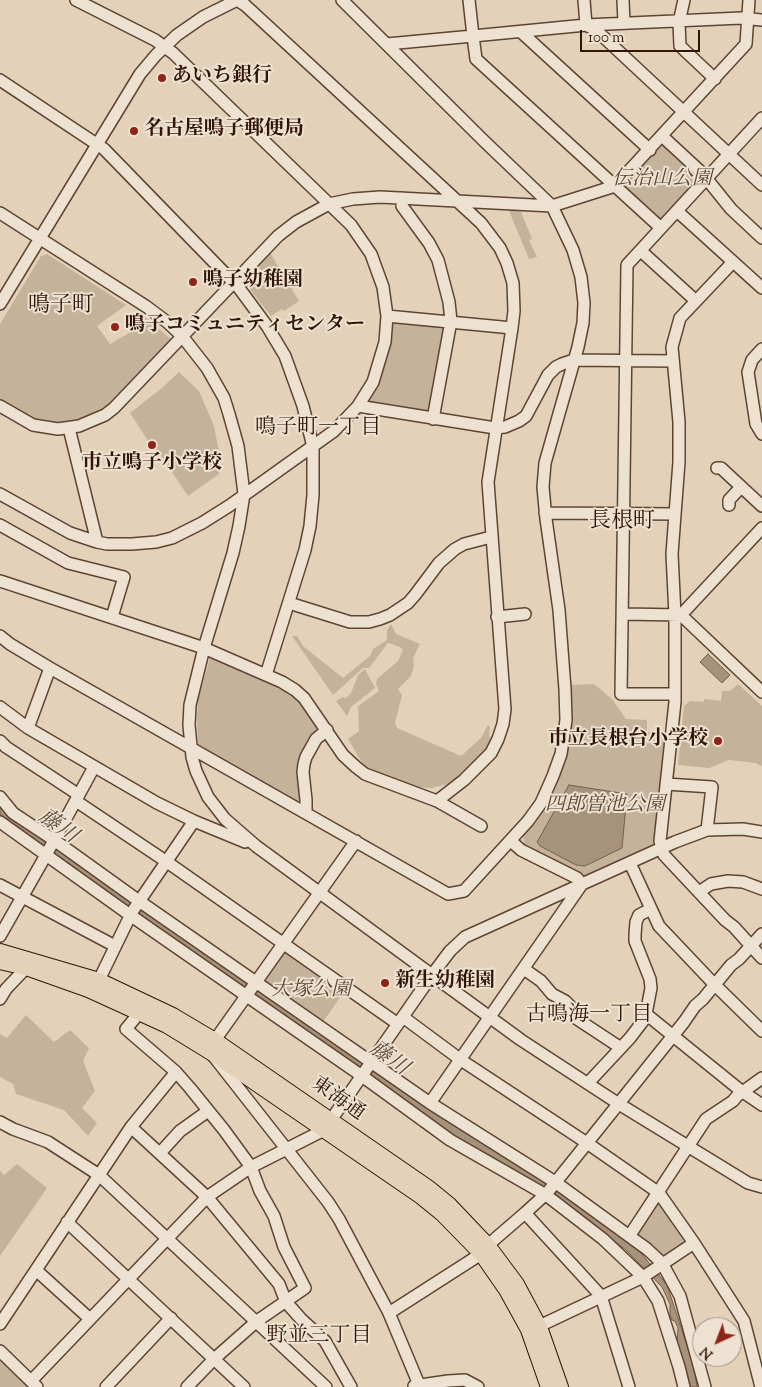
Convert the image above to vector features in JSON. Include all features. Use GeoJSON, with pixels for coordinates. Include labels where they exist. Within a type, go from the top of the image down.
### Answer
{"type":"FeatureCollection","features":[{"type":"Feature","properties":{"kind":"main road","name":"東海通"},"geometry":{"type":"LineString","coordinates":[[0,951],[98,980],[173,1016],[213,1046],[328,1125],[428,1187],[450,1205],[484,1250],[517,1284],[534,1328],[561,1387]]}},
{"type":"Feature","properties":{"kind":"main road","name":"東海通"},"geometry":{"type":"LineString","coordinates":[[0,962],[26,968],[88,990],[213,1046]]}},
{"type":"Feature","properties":{"kind":"main road","name":"東海通"},"geometry":{"type":"LineString","coordinates":[[534,1328],[548,1387]]}},
{"type":"Feature","properties":{"kind":"street"},"geometry":{"type":"LineString","coordinates":[[0,494],[70,533],[97,542],[132,544],[156,542],[172,538],[202,523],[334,432],[358,406],[373,382],[385,342],[387,316],[383,287],[371,254],[351,225],[165,46],[76,0]]}},
{"type":"Feature","properties":{"kind":"street"},"geometry":{"type":"LineString","coordinates":[[0,304],[140,74],[165,46],[203,17],[237,0],[245,5],[481,223],[492,236],[507,263],[513,283],[514,311],[512,328],[488,482],[505,709],[503,724],[491,753],[480,765],[437,801]]}},
{"type":"Feature","properties":{"kind":"street"},"geometry":{"type":"LineString","coordinates":[[0,636],[50,668],[448,894],[464,892],[528,821],[548,788],[560,754],[565,729],[565,689],[559,610],[543,487],[545,463],[583,324],[584,303],[581,277],[573,250],[552,206],[342,0]]}},
{"type":"Feature","properties":{"kind":"street"},"geometry":{"type":"LineString","coordinates":[[469,0],[476,60],[661,228]]}},
{"type":"Feature","properties":{"kind":"street"},"geometry":{"type":"LineString","coordinates":[[584,0],[586,25]]}},
{"type":"Feature","properties":{"kind":"street"},"geometry":{"type":"LineString","coordinates":[[623,0],[624,23]]}},
{"type":"Feature","properties":{"kind":"street"},"geometry":{"type":"LineString","coordinates":[[684,0],[679,22],[680,46],[715,79]]}},
{"type":"Feature","properties":{"kind":"street"},"geometry":{"type":"LineString","coordinates":[[0,406],[34,425],[58,429],[91,422],[104,415],[114,408],[288,228],[329,204],[353,199],[380,197],[552,206],[615,186],[746,44],[749,0]]}},
{"type":"Feature","properties":{"kind":"street"},"geometry":{"type":"LineString","coordinates":[[387,44],[586,25],[748,18],[762,20]]}},
{"type":"Feature","properties":{"kind":"street"},"geometry":{"type":"LineString","coordinates":[[586,25],[597,30],[762,185]]}},
{"type":"Feature","properties":{"kind":"street"},"geometry":{"type":"LineString","coordinates":[[521,32],[650,150]]}},
{"type":"Feature","properties":{"kind":"street"},"geometry":{"type":"LineString","coordinates":[[0,80],[98,144],[234,282],[267,326],[285,356],[303,406],[313,447],[313,495],[305,550],[266,675]]}},
{"type":"Feature","properties":{"kind":"street"},"geometry":{"type":"LineString","coordinates":[[675,694],[621,694],[627,265],[762,118]]}},
{"type":"Feature","properties":{"kind":"street"},"geometry":{"type":"LineString","coordinates":[[662,136],[702,173],[731,209],[762,238]]}},
{"type":"Feature","properties":{"kind":"street"},"geometry":{"type":"LineString","coordinates":[[402,198],[402,206],[429,243],[438,260],[447,290],[451,322],[433,419]]}},
{"type":"Feature","properties":{"kind":"street"},"geometry":{"type":"LineString","coordinates":[[677,211],[762,288]]}},
{"type":"Feature","properties":{"kind":"street"},"geometry":{"type":"LineString","coordinates":[[0,213],[147,307],[182,336],[207,368],[224,398],[238,446],[244,494],[233,553],[204,648],[190,705],[190,747],[196,771],[208,797],[225,820],[318,893],[521,1040],[688,1147],[748,1183],[762,1187]]}},
{"type":"Feature","properties":{"kind":"street"},"geometry":{"type":"LineString","coordinates":[[641,251],[696,301]]}},
{"type":"Feature","properties":{"kind":"street"},"geometry":{"type":"LineString","coordinates":[[733,262],[680,318],[672,347],[679,422],[679,462],[672,554],[678,615],[675,694],[660,836],[664,855],[762,958]]}},
{"type":"Feature","properties":{"kind":"street"},"geometry":{"type":"LineString","coordinates":[[387,316],[512,328]]}},
{"type":"Feature","properties":{"kind":"street"},"geometry":{"type":"LineString","coordinates":[[762,349],[752,360],[748,372],[756,424],[762,434]]}},
{"type":"Feature","properties":{"kind":"street"},"geometry":{"type":"LineString","coordinates":[[358,406],[495,428],[512,425],[526,416],[548,375],[556,366],[574,360],[673,361]]}},
{"type":"Feature","properties":{"kind":"street"},"geometry":{"type":"LineString","coordinates":[[69,428],[97,542]]}},
{"type":"Feature","properties":{"kind":"street"},"geometry":{"type":"LineString","coordinates":[[717,468],[721,468],[762,506]]}},
{"type":"Feature","properties":{"kind":"street"},"geometry":{"type":"LineString","coordinates":[[729,505],[729,500],[741,486]]}},
{"type":"Feature","properties":{"kind":"street"},"geometry":{"type":"LineString","coordinates":[[545,513],[676,514]]}},
{"type":"Feature","properties":{"kind":"street"},"geometry":{"type":"LineString","coordinates":[[0,525],[68,562],[124,577],[112,617]]}},
{"type":"Feature","properties":{"kind":"street"},"geometry":{"type":"LineString","coordinates":[[678,615],[762,528]]}},
{"type":"Feature","properties":{"kind":"street"},"geometry":{"type":"LineString","coordinates":[[289,603],[350,622],[380,619],[408,603],[439,563],[455,549],[464,544],[491,537]]}},
{"type":"Feature","properties":{"kind":"street"},"geometry":{"type":"LineString","coordinates":[[0,581],[204,648],[266,675],[295,690],[304,698],[343,755],[365,774],[437,801],[481,826]]}},
{"type":"Feature","properties":{"kind":"street"},"geometry":{"type":"LineString","coordinates":[[498,618],[525,614]]}},
{"type":"Feature","properties":{"kind":"street"},"geometry":{"type":"LineString","coordinates":[[623,614],[678,615],[762,692]]}},
{"type":"Feature","properties":{"kind":"street"},"geometry":{"type":"LineString","coordinates":[[28,728],[50,668]]}},
{"type":"Feature","properties":{"kind":"street"},"geometry":{"type":"LineString","coordinates":[[0,707],[28,728],[157,803],[194,821],[256,846]]}},
{"type":"Feature","properties":{"kind":"street"},"geometry":{"type":"LineString","coordinates":[[306,813],[304,764],[316,740],[326,730]]}},
{"type":"Feature","properties":{"kind":"street"},"geometry":{"type":"LineString","coordinates":[[0,741],[282,944],[587,1143],[659,1193],[744,1321],[761,1387]]}},
{"type":"Feature","properties":{"kind":"street"},"geometry":{"type":"LineString","coordinates":[[0,936],[94,767]]}},
{"type":"Feature","properties":{"kind":"street"},"geometry":{"type":"LineString","coordinates":[[666,784],[712,787],[707,830]]}},
{"type":"Feature","properties":{"kind":"street"},"geometry":{"type":"LineString","coordinates":[[0,797],[13,813],[50,848],[367,1069],[450,1140],[551,1188],[603,1239],[645,1276],[658,1301],[684,1387]]}},
{"type":"Feature","properties":{"kind":"street"},"geometry":{"type":"LineString","coordinates":[[98,980],[135,908],[194,821]]}},
{"type":"Feature","properties":{"kind":"street"},"geometry":{"type":"LineString","coordinates":[[2,827],[50,848],[367,1069],[430,1103],[551,1188],[630,1235],[647,1249],[660,1264],[680,1296],[705,1387]]}},
{"type":"Feature","properties":{"kind":"street"},"geometry":{"type":"LineString","coordinates":[[0,1350],[34,1384],[90,1319],[207,1197],[251,1167],[328,1125],[450,950],[465,937],[661,848],[707,830],[743,829],[762,832]]}},
{"type":"Feature","properties":{"kind":"street"},"geometry":{"type":"LineString","coordinates":[[356,841],[282,944],[213,1046],[335,1213],[389,1314],[417,1386],[465,1380],[478,1387]]}},
{"type":"Feature","properties":{"kind":"street"},"geometry":{"type":"LineString","coordinates":[[511,841],[521,850],[577,878],[582,884]]}},
{"type":"Feature","properties":{"kind":"street"},"geometry":{"type":"LineString","coordinates":[[630,863],[659,926],[762,1031]]}},
{"type":"Feature","properties":{"kind":"street"},"geometry":{"type":"LineString","coordinates":[[699,892],[711,884],[728,881],[743,882],[762,889]]}},
{"type":"Feature","properties":{"kind":"street"},"geometry":{"type":"LineString","coordinates":[[430,1103],[582,884]]}},
{"type":"Feature","properties":{"kind":"street"},"geometry":{"type":"LineString","coordinates":[[0,885],[115,946]]}},
{"type":"Feature","properties":{"kind":"street"},"geometry":{"type":"LineString","coordinates":[[588,1082],[621,1048],[643,1022],[646,1014],[651,988],[650,979],[635,941],[635,935],[636,922],[639,915],[651,909]]}},
{"type":"Feature","properties":{"kind":"street"},"geometry":{"type":"LineString","coordinates":[[389,1314],[484,1250],[551,1188],[689,1014],[731,964],[739,959],[762,934]]}},
{"type":"Feature","properties":{"kind":"street"},"geometry":{"type":"LineString","coordinates":[[0,999],[6,989],[26,968]]}},
{"type":"Feature","properties":{"kind":"street"},"geometry":{"type":"LineString","coordinates":[[524,969],[541,981],[552,994],[572,1008],[577,1018],[621,1048]]}},
{"type":"Feature","properties":{"kind":"street"},"geometry":{"type":"LineString","coordinates":[[140,1012],[126,1029],[176,1072],[251,1167],[260,1191],[274,1216],[284,1247],[305,1288],[257,1321],[214,1359],[187,1387]]}},
{"type":"Feature","properties":{"kind":"street"},"geometry":{"type":"LineString","coordinates":[[646,1014],[742,1092],[762,1105]]}},
{"type":"Feature","properties":{"kind":"street"},"geometry":{"type":"LineString","coordinates":[[0,1324],[131,1127],[176,1072]]}},
{"type":"Feature","properties":{"kind":"street"},"geometry":{"type":"LineString","coordinates":[[630,1235],[706,1119],[734,1101],[742,1092],[762,1078]]}},
{"type":"Feature","properties":{"kind":"street"},"geometry":{"type":"LineString","coordinates":[[160,1153],[180,1131],[208,1111]]}},
{"type":"Feature","properties":{"kind":"street"},"geometry":{"type":"LineString","coordinates":[[0,1122],[48,1142],[99,1175],[326,1387]]}},
{"type":"Feature","properties":{"kind":"street"},"geometry":{"type":"LineString","coordinates":[[131,1127],[207,1197],[279,1284],[286,1302],[325,1341],[351,1387]]}},
{"type":"Feature","properties":{"kind":"street"},"geometry":{"type":"LineString","coordinates":[[525,1213],[601,1296],[629,1387]]}},
{"type":"Feature","properties":{"kind":"street"},"geometry":{"type":"LineString","coordinates":[[67,1222],[244,1387]]}},
{"type":"Feature","properties":{"kind":"street"},"geometry":{"type":"LineString","coordinates":[[534,1328],[645,1276],[660,1264],[694,1243]]}},
{"type":"Feature","properties":{"kind":"street"},"geometry":{"type":"LineString","coordinates":[[36,1270],[90,1319]]}},
{"type":"Feature","properties":{"kind":"street"},"geometry":{"type":"LineString","coordinates":[[106,1387],[171,1318]]}},
{"type":"Feature","properties":{"kind":"green space","name":"伝治山公園"},"geometry":{"type":"Polygon","coordinates":[[[661,142],[702,179],[662,221],[622,188],[622,184],[661,142]]]}},
{"type":"Feature","properties":{"kind":"green space"},"geometry":{"type":"Polygon","coordinates":[[[507,206],[519,207],[532,239],[529,240],[537,257],[529,259],[507,206]]]}},
{"type":"Feature","properties":{"kind":"green space"},"geometry":{"type":"Polygon","coordinates":[[[269,251],[299,301],[284,311],[282,309],[271,316],[243,281],[243,278],[269,251]]]}},
{"type":"Feature","properties":{"kind":"green space"},"geometry":{"type":"Polygon","coordinates":[[[47,254],[126,305],[97,326],[110,344],[129,333],[146,318],[171,339],[171,343],[102,413],[73,424],[44,424],[0,402],[0,324],[41,256],[47,254]]]}},
{"type":"Feature","properties":{"kind":"green space"},"geometry":{"type":"Polygon","coordinates":[[[394,319],[447,327],[429,414],[371,405],[368,400],[385,364],[391,323],[394,319]]]}},
{"type":"Feature","properties":{"kind":"green space"},"geometry":{"type":"Polygon","coordinates":[[[179,372],[199,391],[214,426],[220,457],[219,474],[188,496],[156,449],[154,450],[130,413],[179,372]]]}},
{"type":"Feature","properties":{"kind":"green space"},"geometry":{"type":"Polygon","coordinates":[[[391,624],[396,634],[420,644],[413,658],[414,666],[411,676],[398,689],[402,695],[395,723],[397,728],[461,756],[481,738],[488,725],[490,727],[489,736],[492,740],[488,751],[460,777],[448,784],[432,788],[411,787],[371,772],[362,763],[348,739],[359,731],[358,706],[379,691],[376,684],[377,679],[398,661],[403,650],[400,647],[388,643],[369,668],[363,668],[333,695],[292,636],[297,636],[303,646],[343,678],[370,656],[373,649],[387,640],[387,630],[391,624]]]}},
{"type":"Feature","properties":{"kind":"green space"},"geometry":{"type":"Polygon","coordinates":[[[213,656],[282,686],[299,698],[321,727],[313,738],[303,800],[297,804],[198,746],[198,700],[210,658],[213,656]]]}},
{"type":"Feature","properties":{"kind":"green space"},"geometry":{"type":"Polygon","coordinates":[[[365,669],[375,688],[351,707],[347,716],[336,701],[343,697],[346,698],[351,693],[358,675],[365,669]]]}},
{"type":"Feature","properties":{"kind":"green space","name":"四郎曽池公園"},"geometry":{"type":"Polygon","coordinates":[[[594,684],[613,700],[626,719],[647,720],[647,732],[669,732],[656,841],[653,845],[585,876],[524,845],[523,833],[557,778],[568,685],[594,684]]]}},
{"type":"Feature","properties":{"kind":"green space"},"geometry":{"type":"Polygon","coordinates":[[[738,684],[762,706],[762,766],[755,763],[729,760],[709,768],[678,765],[684,706],[690,701],[704,702],[704,699],[721,701],[722,691],[730,691],[738,684]]]}},
{"type":"Feature","properties":{"kind":"green space","name":"大塚公園"},"geometry":{"type":"Polygon","coordinates":[[[285,950],[343,990],[343,993],[323,1022],[262,983],[285,950]]]}},
{"type":"Feature","properties":{"kind":"green space"},"geometry":{"type":"Polygon","coordinates":[[[26,1015],[54,1042],[70,1030],[89,1048],[83,1061],[95,1091],[82,1108],[97,1123],[88,1136],[64,1110],[16,1094],[13,1084],[0,1077],[0,1034],[7,1038],[26,1015]]]}},
{"type":"Feature","properties":{"kind":"green space"},"geometry":{"type":"Polygon","coordinates":[[[17,1164],[47,1188],[0,1256],[0,1171],[4,1175],[17,1164]]]}},
{"type":"Feature","properties":{"kind":"green space"},"geometry":{"type":"Polygon","coordinates":[[[654,1203],[660,1203],[685,1240],[685,1244],[664,1258],[636,1235],[654,1203]]]}},
{"type":"Feature","properties":{"kind":"green space"},"geometry":{"type":"Polygon","coordinates":[[[0,1357],[31,1387],[0,1387],[0,1357]]]}},
{"type":"Feature","properties":{"kind":"shaded area"},"geometry":{"type":"Polygon","coordinates":[[[708,654],[730,675],[722,683],[700,662],[708,654]]]}},
{"type":"Feature","properties":{"kind":"shaded area"},"geometry":{"type":"Polygon","coordinates":[[[569,785],[627,794],[622,848],[585,866],[576,865],[540,846],[537,842],[569,785]]]}},
{"type":"Feature","properties":{"kind":"shaded area"},"geometry":{"type":"Polygon","coordinates":[[[0,803],[424,1106],[550,1183],[628,1237],[667,1285],[692,1361],[697,1387],[688,1387],[677,1345],[678,1328],[670,1315],[670,1304],[662,1287],[626,1250],[545,1188],[457,1137],[394,1094],[369,1074],[6,821],[0,814],[0,803]]]}},
{"type":"Feature","properties":{"kind":"place","name":"あいち銀行"},"geometry":{"type":"Point","coordinates":[162,78]}},
{"type":"Feature","properties":{"kind":"place","name":"名古屋鳴子郵便局"},"geometry":{"type":"Point","coordinates":[134,131]}},
{"type":"Feature","properties":{"kind":"place","name":"鳴子幼稚園"},"geometry":{"type":"Point","coordinates":[193,282]}},
{"type":"Feature","properties":{"kind":"place","name":"鳴子コミュニティセンター"},"geometry":{"type":"Point","coordinates":[115,327]}},
{"type":"Feature","properties":{"kind":"place","name":"市立鳴子小学校"},"geometry":{"type":"Point","coordinates":[152,445]}},
{"type":"Feature","properties":{"kind":"place","name":"市立長根台小学校"},"geometry":{"type":"Point","coordinates":[718,741]}},
{"type":"Feature","properties":{"kind":"place","name":"新生幼稚園"},"geometry":{"type":"Point","coordinates":[385,983]}},
{"type":"Feature","properties":{"kind":"district","name":"鳴子町"},"geometry":{"type":"Point","coordinates":[61,307]}},
{"type":"Feature","properties":{"kind":"district","name":"鳴子町一丁目"},"geometry":{"type":"Point","coordinates":[318,429]}},
{"type":"Feature","properties":{"kind":"district","name":"長根町"},"geometry":{"type":"Point","coordinates":[622,523]}},
{"type":"Feature","properties":{"kind":"district","name":"古鳴海一丁目"},"geometry":{"type":"Point","coordinates":[589,1016]}},
{"type":"Feature","properties":{"kind":"district","name":"野並三丁目"},"geometry":{"type":"Point","coordinates":[319,1337]}},
{"type":"Feature","properties":{"kind":"water label","name":"藤川"},"geometry":{"type":"Point","coordinates":[57,828]}},
{"type":"Feature","properties":{"kind":"water label","name":"藤川"},"geometry":{"type":"Point","coordinates":[388,1060]}}]}
